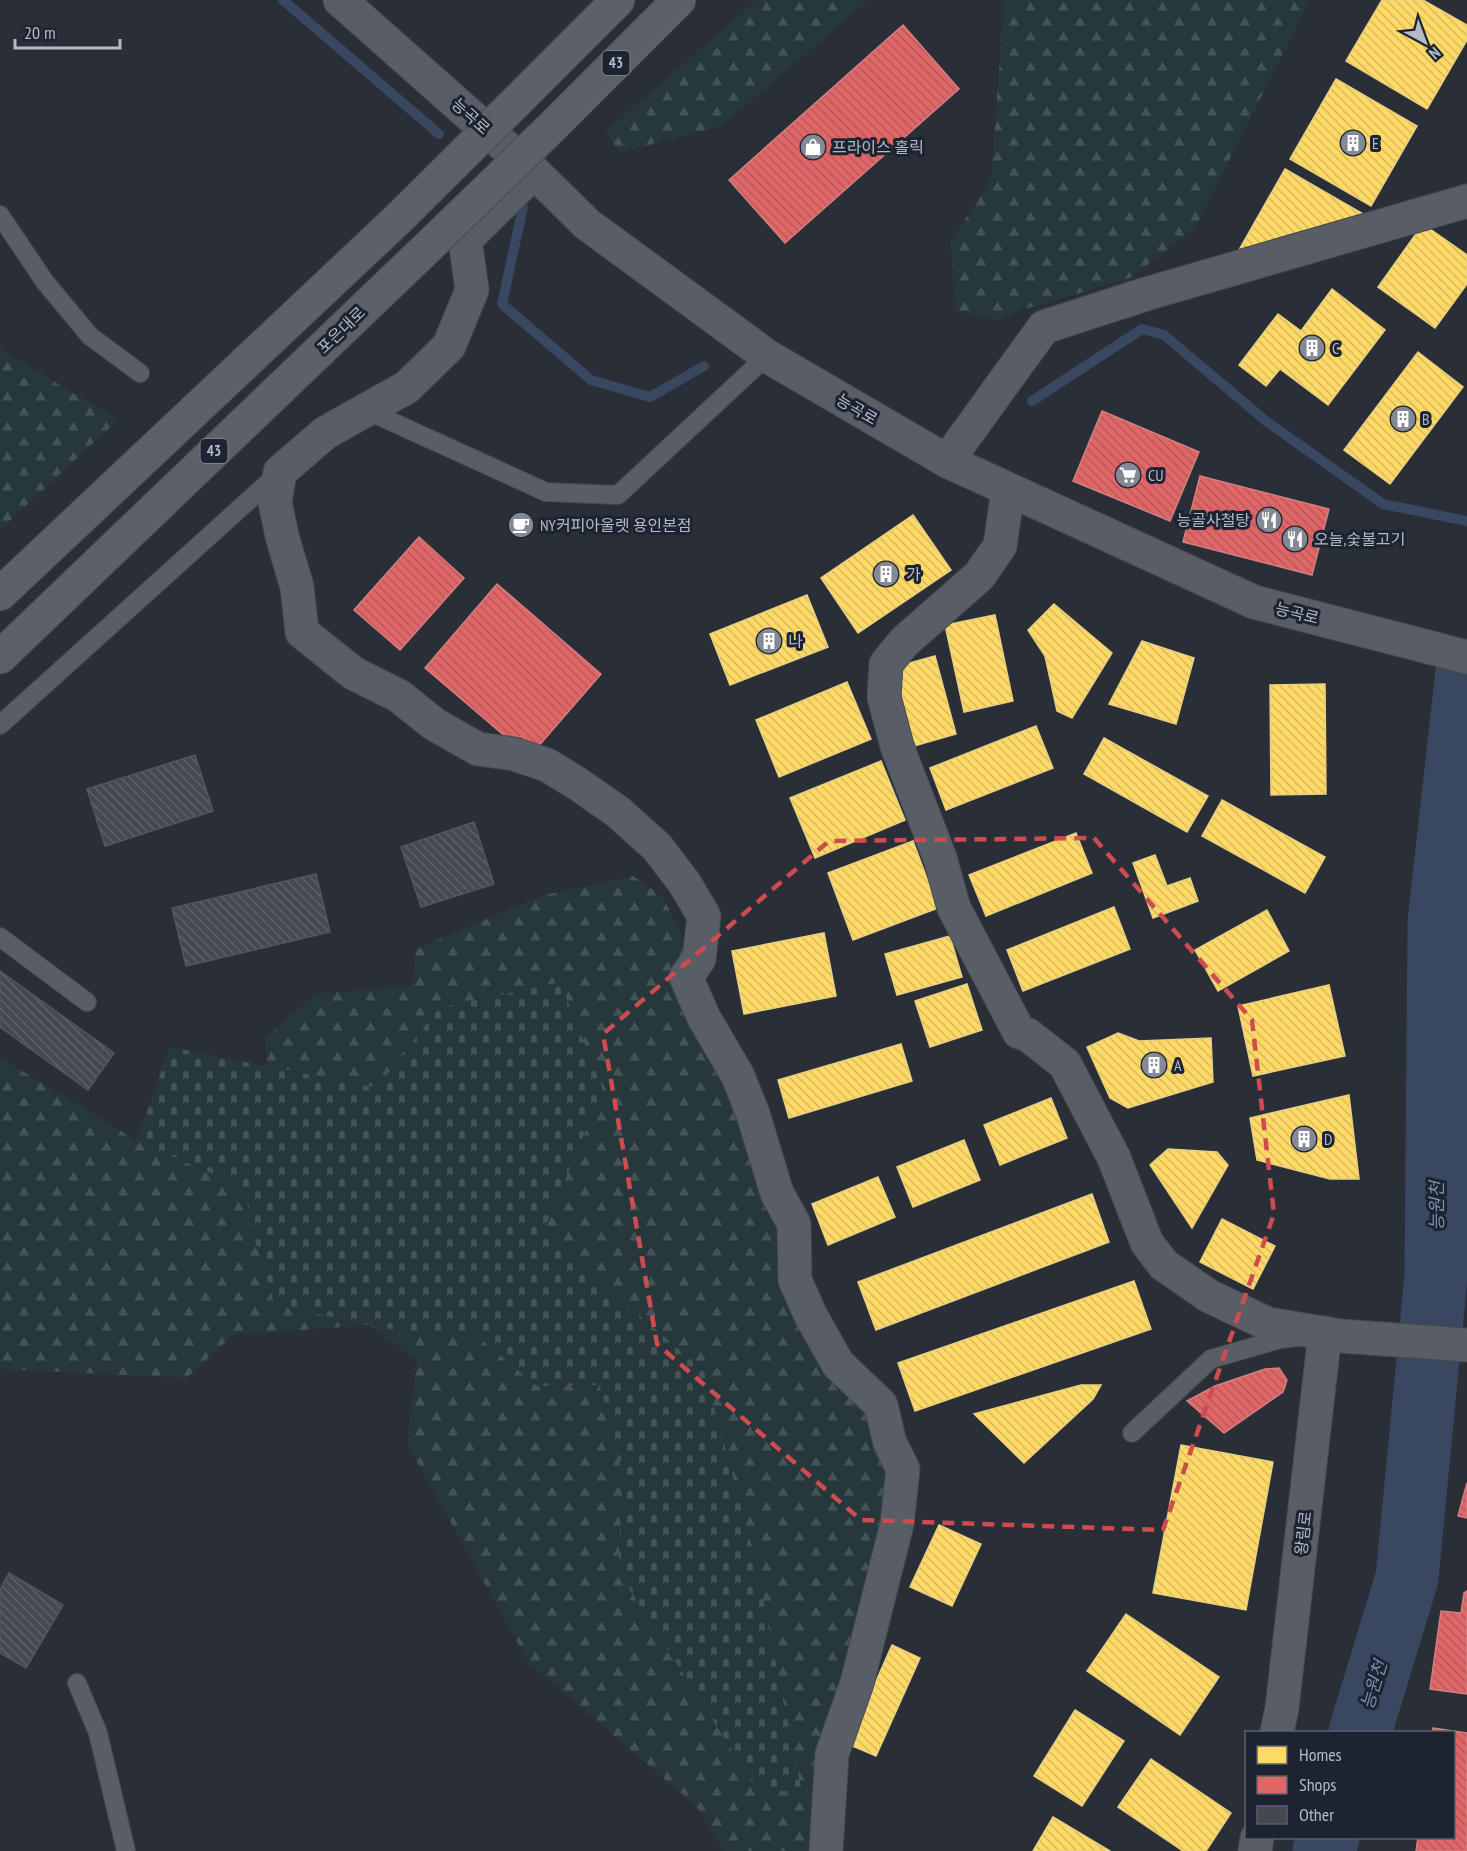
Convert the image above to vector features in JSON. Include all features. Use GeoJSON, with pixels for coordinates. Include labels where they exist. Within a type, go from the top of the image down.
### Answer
{"type":"FeatureCollection","features":[{"type":"Feature","properties":{"kind":"highway"},"geometry":{"type":"LineString","coordinates":[[0,594],[398,219],[618,0]]}},
{"type":"Feature","properties":{"kind":"highway","name":"포은대로"},"geometry":{"type":"LineString","coordinates":[[0,657],[429,246],[680,0]]}},
{"type":"Feature","properties":{"kind":"highway"},"geometry":{"type":"LineString","coordinates":[[605,74],[705,0]]}},
{"type":"Feature","properties":{"kind":"street","name":"능곡로"},"geometry":{"type":"LineString","coordinates":[[340,0],[534,172],[587,224],[767,356],[947,461],[1254,602],[1467,657]]}},
{"type":"Feature","properties":{"kind":"street"},"geometry":{"type":"LineString","coordinates":[[534,172],[465,240],[472,290],[449,346],[407,387],[325,433],[280,472],[275,502],[297,587],[302,632],[352,673],[399,696],[434,724],[478,750],[514,754],[547,765],[618,812],[657,847],[685,884],[704,916],[699,959],[686,977],[704,1018],[738,1076],[753,1114],[777,1193],[794,1224],[795,1280],[838,1364],[881,1405],[890,1443],[903,1469],[897,1524],[857,1683],[832,1754],[826,1851]]}},
{"type":"Feature","properties":{"kind":"street"},"geometry":{"type":"LineString","coordinates":[[947,461],[1044,327],[1146,294],[1467,201]]}},
{"type":"Feature","properties":{"kind":"street"},"geometry":{"type":"LineString","coordinates":[[1008,490],[1000,546],[979,576],[904,642],[886,664],[884,697],[897,746],[940,858],[954,908],[1019,1032],[1028,1035],[1065,1064],[1114,1158],[1147,1243],[1164,1265],[1209,1296],[1268,1324],[1333,1334],[1467,1345]]}},
{"type":"Feature","properties":{"kind":"street","name":"왕림로"},"geometry":{"type":"LineString","coordinates":[[1277,1731],[1282,1708],[1309,1482],[1333,1334]]}},
{"type":"Feature","properties":{"kind":"lane"},"geometry":{"type":"LineString","coordinates":[[0,215],[45,282],[90,336],[140,373]]}},
{"type":"Feature","properties":{"kind":"lane"},"geometry":{"type":"LineString","coordinates":[[366,410],[546,492],[618,495],[767,356]]}},
{"type":"Feature","properties":{"kind":"lane"},"geometry":{"type":"LineString","coordinates":[[0,726],[280,472]]}},
{"type":"Feature","properties":{"kind":"lane"},"geometry":{"type":"LineString","coordinates":[[0,937],[87,1002]]}},
{"type":"Feature","properties":{"kind":"lane"},"geometry":{"type":"LineString","coordinates":[[1132,1433],[1211,1359],[1280,1339],[1333,1334]]}},
{"type":"Feature","properties":{"kind":"lane"},"geometry":{"type":"LineString","coordinates":[[76,1683],[98,1733],[126,1851]]}},
{"type":"Feature","properties":{"kind":"highlighted area"},"geometry":{"type":"Polygon","coordinates":[[[1094,838],[1252,1020],[1274,1214],[1163,1530],[861,1520],[657,1344],[603,1034],[829,841],[1094,838]]]}},
{"type":"Feature","properties":{"kind":"green space"},"geometry":{"type":"Polygon","coordinates":[[[757,0],[868,0],[723,125],[619,153],[606,131],[757,0]]]}},
{"type":"Feature","properties":{"kind":"green space"},"geometry":{"type":"Polygon","coordinates":[[[1002,0],[1310,0],[1195,228],[1130,278],[1015,312],[999,321],[956,311],[950,242],[991,180],[1004,2],[1002,0]]]}},
{"type":"Feature","properties":{"kind":"green space"},"geometry":{"type":"Polygon","coordinates":[[[0,349],[118,420],[0,530],[0,349]]]}},
{"type":"Feature","properties":{"kind":"green space"},"geometry":{"type":"Polygon","coordinates":[[[633,876],[663,897],[689,950],[725,1071],[763,1183],[873,1411],[892,1476],[821,1752],[817,1851],[724,1851],[696,1806],[529,1663],[407,1444],[417,1361],[370,1325],[233,1335],[187,1378],[0,1369],[0,1058],[136,1141],[244,1187],[255,1241],[275,1305],[418,1335],[475,1334],[537,1386],[600,1385],[623,1477],[619,1571],[704,1371],[543,1232],[603,1090],[439,1008],[377,1088],[267,1066],[265,1038],[316,994],[412,986],[416,949],[544,895],[633,876]]]}},
{"type":"Feature","properties":{"kind":"green space"},"geometry":{"type":"Polygon","coordinates":[[[560,982],[603,1090],[543,1232],[704,1371],[753,1550],[803,1797],[752,1782],[618,1571],[623,1477],[600,1385],[537,1386],[475,1334],[418,1335],[275,1305],[255,1241],[244,1187],[136,1141],[170,1047],[377,1088],[439,1008],[560,982]]]}},
{"type":"Feature","properties":{"kind":"building: Homes"},"geometry":{"type":"Polygon","coordinates":[[[1382,0],[1423,0],[1467,25],[1467,40],[1427,109],[1346,61],[1382,0]]]}},
{"type":"Feature","properties":{"kind":"building: Homes","name":"E"},"geometry":{"type":"Polygon","coordinates":[[[1336,79],[1417,126],[1371,206],[1290,159],[1336,79]]]}},
{"type":"Feature","properties":{"kind":"building: Homes"},"geometry":{"type":"Polygon","coordinates":[[[1285,169],[1365,215],[1235,257],[1285,169]]]}},
{"type":"Feature","properties":{"kind":"building: Homes"},"geometry":{"type":"Polygon","coordinates":[[[1423,224],[1467,255],[1467,284],[1435,328],[1378,287],[1423,224]]]}},
{"type":"Feature","properties":{"kind":"building: Homes","name":"C"},"geometry":{"type":"Polygon","coordinates":[[[1332,289],[1385,330],[1328,405],[1280,369],[1266,386],[1239,365],[1278,314],[1301,331],[1332,289]]]}},
{"type":"Feature","properties":{"kind":"building: Homes","name":"B"},"geometry":{"type":"Polygon","coordinates":[[[1418,352],[1463,387],[1390,484],[1344,450],[1418,352]]]}},
{"type":"Feature","properties":{"kind":"building: Homes","name":"가"},"geometry":{"type":"Polygon","coordinates":[[[913,515],[951,570],[858,633],[821,578],[913,515]]]}},
{"type":"Feature","properties":{"kind":"building: Homes","name":"나"},"geometry":{"type":"Polygon","coordinates":[[[807,595],[828,647],[730,685],[710,634],[807,595]]]}},
{"type":"Feature","properties":{"kind":"building: Homes"},"geometry":{"type":"Polygon","coordinates":[[[1054,604],[1112,653],[1072,718],[1057,711],[1045,656],[1028,630],[1054,604]]]}},
{"type":"Feature","properties":{"kind":"building: Homes"},"geometry":{"type":"Polygon","coordinates":[[[995,615],[1013,701],[964,712],[945,625],[995,615]]]}},
{"type":"Feature","properties":{"kind":"building: Homes"},"geometry":{"type":"Polygon","coordinates":[[[1142,641],[1194,658],[1176,724],[1109,704],[1142,641]]]}},
{"type":"Feature","properties":{"kind":"building: Homes"},"geometry":{"type":"Polygon","coordinates":[[[935,656],[956,734],[907,748],[895,667],[935,656]]]}},
{"type":"Feature","properties":{"kind":"building: Homes"},"geometry":{"type":"Polygon","coordinates":[[[847,682],[871,739],[779,777],[756,720],[847,682]]]}},
{"type":"Feature","properties":{"kind":"building: Homes"},"geometry":{"type":"Polygon","coordinates":[[[1325,684],[1326,794],[1271,795],[1270,685],[1325,684]]]}},
{"type":"Feature","properties":{"kind":"building: Homes"},"geometry":{"type":"Polygon","coordinates":[[[1036,726],[1053,768],[946,810],[930,768],[1036,726]]]}},
{"type":"Feature","properties":{"kind":"building: Homes"},"geometry":{"type":"Polygon","coordinates":[[[1104,738],[1208,796],[1187,832],[1084,774],[1104,738]]]}},
{"type":"Feature","properties":{"kind":"building: Homes"},"geometry":{"type":"Polygon","coordinates":[[[881,761],[905,820],[815,858],[790,798],[881,761]]]}},
{"type":"Feature","properties":{"kind":"building: Homes"},"geometry":{"type":"Polygon","coordinates":[[[1222,800],[1325,857],[1305,893],[1202,836],[1222,800]]]}},
{"type":"Feature","properties":{"kind":"building: Homes"},"geometry":{"type":"Polygon","coordinates":[[[1076,833],[1092,873],[986,916],[969,875],[1076,833]]]}},
{"type":"Feature","properties":{"kind":"building: Homes"},"geometry":{"type":"Polygon","coordinates":[[[913,841],[938,908],[853,940],[828,873],[913,841]]]}},
{"type":"Feature","properties":{"kind":"building: Homes"},"geometry":{"type":"Polygon","coordinates":[[[1155,855],[1167,886],[1190,878],[1198,901],[1153,918],[1133,863],[1155,855]]]}},
{"type":"Feature","properties":{"kind":"building: Homes"},"geometry":{"type":"Polygon","coordinates":[[[1114,907],[1130,949],[1023,991],[1007,950],[1114,907]]]}},
{"type":"Feature","properties":{"kind":"building: Homes"},"geometry":{"type":"Polygon","coordinates":[[[1267,910],[1289,951],[1218,991],[1195,950],[1267,910]]]}},
{"type":"Feature","properties":{"kind":"building: Homes"},"geometry":{"type":"Polygon","coordinates":[[[824,933],[836,996],[744,1014],[732,951],[824,933]]]}},
{"type":"Feature","properties":{"kind":"building: Homes"},"geometry":{"type":"Polygon","coordinates":[[[950,936],[962,977],[897,995],[885,954],[950,936]]]}},
{"type":"Feature","properties":{"kind":"building: Homes"},"geometry":{"type":"Polygon","coordinates":[[[967,984],[982,1030],[930,1047],[915,1001],[967,984]]]}},
{"type":"Feature","properties":{"kind":"building: Homes"},"geometry":{"type":"Polygon","coordinates":[[[1329,985],[1345,1056],[1253,1076],[1238,1006],[1329,985]]]}},
{"type":"Feature","properties":{"kind":"building: Homes","name":"A"},"geometry":{"type":"Polygon","coordinates":[[[1118,1033],[1139,1041],[1211,1038],[1213,1082],[1128,1108],[1110,1098],[1087,1047],[1118,1033]]]}},
{"type":"Feature","properties":{"kind":"building: Homes"},"geometry":{"type":"Polygon","coordinates":[[[901,1044],[912,1081],[789,1118],[778,1080],[901,1044]]]}},
{"type":"Feature","properties":{"kind":"building: Homes","name":"D"},"geometry":{"type":"Polygon","coordinates":[[[1349,1095],[1359,1179],[1330,1179],[1257,1160],[1250,1118],[1349,1095]]]}},
{"type":"Feature","properties":{"kind":"building: Homes"},"geometry":{"type":"Polygon","coordinates":[[[1051,1098],[1067,1138],[1000,1165],[984,1125],[1051,1098]]]}},
{"type":"Feature","properties":{"kind":"building: Homes"},"geometry":{"type":"Polygon","coordinates":[[[964,1140],[980,1180],[913,1207],[897,1167],[964,1140]]]}},
{"type":"Feature","properties":{"kind":"building: Homes"},"geometry":{"type":"Polygon","coordinates":[[[1168,1149],[1217,1152],[1228,1165],[1192,1228],[1150,1165],[1168,1149]]]}},
{"type":"Feature","properties":{"kind":"building: Homes"},"geometry":{"type":"Polygon","coordinates":[[[878,1177],[895,1217],[828,1245],[812,1204],[878,1177]]]}},
{"type":"Feature","properties":{"kind":"building: Homes"},"geometry":{"type":"Polygon","coordinates":[[[1092,1194],[1109,1242],[876,1330],[858,1282],[1092,1194]]]}},
{"type":"Feature","properties":{"kind":"building: Homes"},"geometry":{"type":"Polygon","coordinates":[[[1222,1219],[1275,1246],[1253,1289],[1200,1262],[1222,1219]]]}},
{"type":"Feature","properties":{"kind":"building: Homes"},"geometry":{"type":"Polygon","coordinates":[[[1134,1281],[1151,1329],[915,1411],[898,1363],[1134,1281]]]}},
{"type":"Feature","properties":{"kind":"building: Homes"},"geometry":{"type":"Polygon","coordinates":[[[1081,1385],[1101,1385],[1093,1399],[1024,1463],[974,1414],[1081,1385]]]}},
{"type":"Feature","properties":{"kind":"building: Homes"},"geometry":{"type":"Polygon","coordinates":[[[1181,1445],[1273,1462],[1246,1610],[1153,1593],[1181,1445]]]}},
{"type":"Feature","properties":{"kind":"building: Homes"},"geometry":{"type":"Polygon","coordinates":[[[939,1525],[981,1544],[952,1606],[910,1587],[939,1525]]]}},
{"type":"Feature","properties":{"kind":"building: Homes"},"geometry":{"type":"Polygon","coordinates":[[[1126,1614],[1219,1677],[1180,1735],[1087,1671],[1126,1614]]]}},
{"type":"Feature","properties":{"kind":"building: Homes"},"geometry":{"type":"Polygon","coordinates":[[[892,1645],[920,1658],[876,1756],[848,1744],[892,1645]]]}},
{"type":"Feature","properties":{"kind":"building: Homes"},"geometry":{"type":"Polygon","coordinates":[[[1075,1710],[1124,1741],[1082,1806],[1034,1776],[1075,1710]]]}},
{"type":"Feature","properties":{"kind":"building: Homes"},"geometry":{"type":"Polygon","coordinates":[[[1151,1759],[1231,1813],[1206,1851],[1183,1851],[1118,1807],[1151,1759]]]}},
{"type":"Feature","properties":{"kind":"building: Homes"},"geometry":{"type":"Polygon","coordinates":[[[1053,1817],[1110,1851],[1033,1851],[1053,1817]]]}},
{"type":"Feature","properties":{"kind":"building: Shops"},"geometry":{"type":"Polygon","coordinates":[[[903,25],[959,89],[785,243],[729,180],[903,25]]]}},
{"type":"Feature","properties":{"kind":"building: Shops"},"geometry":{"type":"Polygon","coordinates":[[[1102,411],[1199,452],[1170,521],[1073,481],[1102,411]]]}},
{"type":"Feature","properties":{"kind":"building: Shops"},"geometry":{"type":"Polygon","coordinates":[[[1200,476],[1329,509],[1312,575],[1183,542],[1200,476]]]}},
{"type":"Feature","properties":{"kind":"building: Shops"},"geometry":{"type":"Polygon","coordinates":[[[419,537],[464,578],[400,650],[354,610],[419,537]]]}},
{"type":"Feature","properties":{"kind":"building: Shops"},"geometry":{"type":"Polygon","coordinates":[[[497,584],[601,674],[536,749],[521,736],[514,744],[425,668],[497,584]]]}},
{"type":"Feature","properties":{"kind":"building: Shops"},"geometry":{"type":"Polygon","coordinates":[[[1279,1368],[1287,1380],[1283,1392],[1224,1433],[1187,1401],[1215,1386],[1265,1369],[1279,1368]]]}},
{"type":"Feature","properties":{"kind":"building: Shops"},"geometry":{"type":"Polygon","coordinates":[[[1467,1483],[1467,1518],[1458,1516],[1467,1483]]]}},
{"type":"Feature","properties":{"kind":"building: Shops"},"geometry":{"type":"Polygon","coordinates":[[[1467,1591],[1467,1694],[1430,1689],[1441,1611],[1461,1613],[1464,1593],[1467,1591]]]}},
{"type":"Feature","properties":{"kind":"building: Shops"},"geometry":{"type":"Polygon","coordinates":[[[1433,1728],[1453,1731],[1432,1731],[1433,1728]]]}},
{"type":"Feature","properties":{"kind":"building: Shops"},"geometry":{"type":"Polygon","coordinates":[[[1455,1731],[1467,1733],[1467,1851],[1416,1851],[1418,1839],[1455,1839],[1455,1731]]]}},
{"type":"Feature","properties":{"kind":"building: Other"},"geometry":{"type":"Polygon","coordinates":[[[195,755],[213,811],[105,846],[87,789],[195,755]]]}},
{"type":"Feature","properties":{"kind":"building: Other"},"geometry":{"type":"Polygon","coordinates":[[[474,822],[494,884],[421,907],[401,847],[474,822]]]}},
{"type":"Feature","properties":{"kind":"building: Other"},"geometry":{"type":"Polygon","coordinates":[[[316,874],[330,932],[186,966],[172,908],[316,874]]]}},
{"type":"Feature","properties":{"kind":"building: Other"},"geometry":{"type":"Polygon","coordinates":[[[0,971],[114,1053],[88,1090],[0,1027],[0,971]]]}},
{"type":"Feature","properties":{"kind":"building: Other"},"geometry":{"type":"Polygon","coordinates":[[[9,1573],[63,1605],[26,1668],[0,1653],[0,1589],[9,1573]]]}},
{"type":"Feature","properties":{"kind":"waterway"},"geometry":{"type":"LineString","coordinates":[[283,0],[439,134]]}},
{"type":"Feature","properties":{"kind":"waterway"},"geometry":{"type":"LineString","coordinates":[[523,207],[502,304],[591,380],[650,397],[704,366]]}},
{"type":"Feature","properties":{"kind":"waterway"},"geometry":{"type":"LineString","coordinates":[[1032,401],[1142,329],[1164,335],[1266,421],[1383,504],[1467,521]]}},
{"type":"Feature","properties":{"kind":"waterway","name":"능원천"},"geometry":{"type":"LineString","coordinates":[[1360,1731],[1407,1578],[1436,1276],[1439,922],[1467,672]]}},
{"type":"Feature","properties":{"kind":"waterway","name":"능원천"},"geometry":{"type":"LineString","coordinates":[[1324,1851],[1328,1839]]}},
{"type":"Feature","properties":{"kind":"place","name":"E"},"geometry":{"type":"Point","coordinates":[1353,143]}},
{"type":"Feature","properties":{"kind":"place","name":"프라이스 홀릭"},"geometry":{"type":"Point","coordinates":[813,147]}},
{"type":"Feature","properties":{"kind":"place","name":"C"},"geometry":{"type":"Point","coordinates":[1312,348]}},
{"type":"Feature","properties":{"kind":"place","name":"B"},"geometry":{"type":"Point","coordinates":[1403,419]}},
{"type":"Feature","properties":{"kind":"place","name":"CU"},"geometry":{"type":"Point","coordinates":[1128,475]}},
{"type":"Feature","properties":{"kind":"place","name":"능골사철탕"},"geometry":{"type":"Point","coordinates":[1269,520]}},
{"type":"Feature","properties":{"kind":"place","name":"NY커피아울렛 용인본점"},"geometry":{"type":"Point","coordinates":[521,525]}},
{"type":"Feature","properties":{"kind":"place","name":"오늘,숯불고기"},"geometry":{"type":"Point","coordinates":[1295,539]}},
{"type":"Feature","properties":{"kind":"place","name":"가"},"geometry":{"type":"Point","coordinates":[886,574]}},
{"type":"Feature","properties":{"kind":"place","name":"나"},"geometry":{"type":"Point","coordinates":[769,641]}},
{"type":"Feature","properties":{"kind":"place","name":"A"},"geometry":{"type":"Point","coordinates":[1154,1065]}},
{"type":"Feature","properties":{"kind":"place","name":"D"},"geometry":{"type":"Point","coordinates":[1304,1139]}}]}
